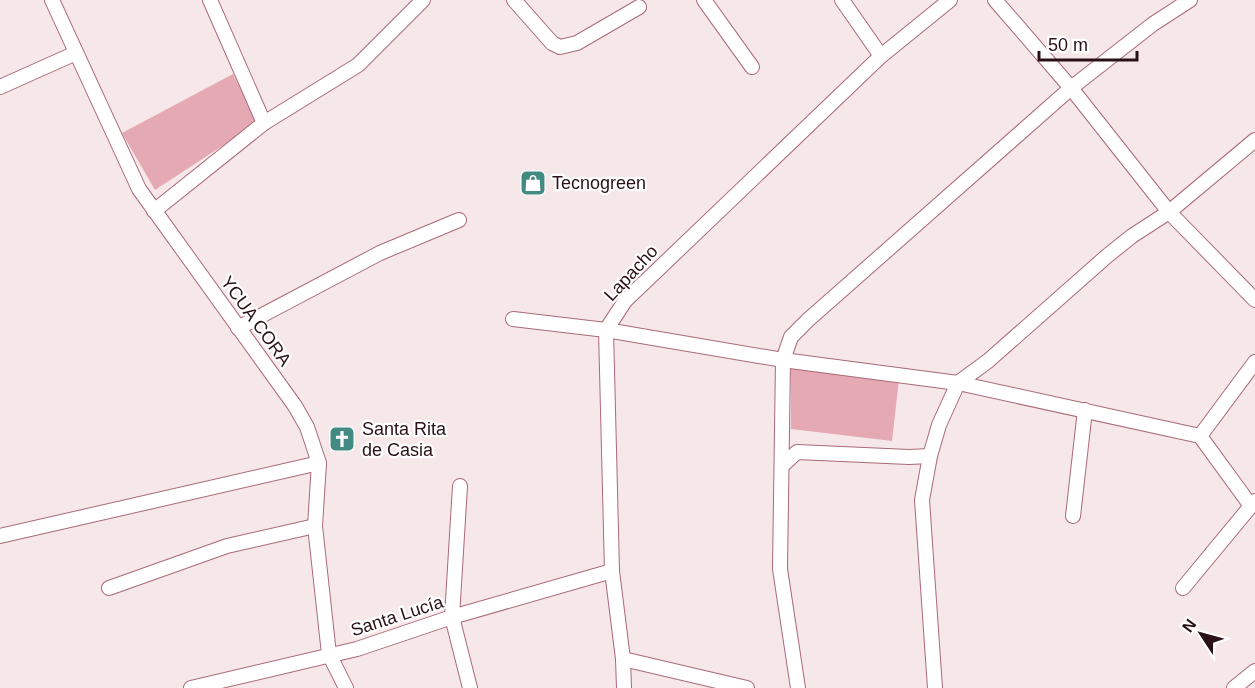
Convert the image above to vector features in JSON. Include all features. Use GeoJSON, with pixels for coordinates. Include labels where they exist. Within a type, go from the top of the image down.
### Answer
{"type":"FeatureCollection","features":[{"type":"Feature","properties":{"kind":"street","name":"YCUA CORA"},"geometry":{"type":"LineString","coordinates":[[52,0],[139,189],[295,406],[307,427],[319,463],[315,526],[329,654],[346,688]]}},
{"type":"Feature","properties":{"kind":"street"},"geometry":{"type":"LineString","coordinates":[[210,0],[264,123]]}},
{"type":"Feature","properties":{"kind":"street"},"geometry":{"type":"LineString","coordinates":[[154,211],[264,123],[358,65],[423,0]]}},
{"type":"Feature","properties":{"kind":"street"},"geometry":{"type":"LineString","coordinates":[[514,0],[552,43],[560,47],[577,43],[639,7]]}},
{"type":"Feature","properties":{"kind":"street"},"geometry":{"type":"LineString","coordinates":[[704,0],[752,67]]}},
{"type":"Feature","properties":{"kind":"street"},"geometry":{"type":"LineString","coordinates":[[842,0],[881,56]]}},
{"type":"Feature","properties":{"kind":"street","name":"Lapacho"},"geometry":{"type":"LineString","coordinates":[[624,688],[623,659],[612,571],[606,330],[625,301],[881,56],[950,0]]}},
{"type":"Feature","properties":{"kind":"street"},"geometry":{"type":"LineString","coordinates":[[995,0],[1071,88],[1168,212],[1255,300]]}},
{"type":"Feature","properties":{"kind":"street"},"geometry":{"type":"LineString","coordinates":[[798,688],[780,569],[783,360],[791,337],[1071,88],[1153,24],[1190,0]]}},
{"type":"Feature","properties":{"kind":"street"},"geometry":{"type":"LineString","coordinates":[[0,87],[75,52]]}},
{"type":"Feature","properties":{"kind":"street"},"geometry":{"type":"LineString","coordinates":[[935,688],[922,500],[930,456],[939,425],[957,383],[988,361],[1132,236],[1168,212],[1255,140]]}},
{"type":"Feature","properties":{"kind":"street"},"geometry":{"type":"LineString","coordinates":[[238,328],[380,253],[459,220]]}},
{"type":"Feature","properties":{"kind":"street"},"geometry":{"type":"LineString","coordinates":[[513,320],[606,330],[783,360],[957,383],[1200,436],[1253,504],[1183,588]]}},
{"type":"Feature","properties":{"kind":"street"},"geometry":{"type":"LineString","coordinates":[[1200,436],[1255,362]]}},
{"type":"Feature","properties":{"kind":"street"},"geometry":{"type":"LineString","coordinates":[[1073,516],[1085,410]]}},
{"type":"Feature","properties":{"kind":"street"},"geometry":{"type":"LineString","coordinates":[[782,466],[797,452],[930,456]]}},
{"type":"Feature","properties":{"kind":"street"},"geometry":{"type":"LineString","coordinates":[[0,536],[319,463]]}},
{"type":"Feature","properties":{"kind":"street"},"geometry":{"type":"LineString","coordinates":[[460,486],[452,617],[470,688]]}},
{"type":"Feature","properties":{"kind":"street"},"geometry":{"type":"LineString","coordinates":[[109,588],[227,546],[315,526]]}},
{"type":"Feature","properties":{"kind":"street","name":"Santa Lucía"},"geometry":{"type":"LineString","coordinates":[[191,688],[357,649],[452,617],[612,571]]}},
{"type":"Feature","properties":{"kind":"street"},"geometry":{"type":"LineString","coordinates":[[623,659],[747,688]]}},
{"type":"Feature","properties":{"kind":"street"},"geometry":{"type":"LineString","coordinates":[[1234,688],[1255,671]]}},
{"type":"Feature","properties":{"kind":"shaded area"},"geometry":{"type":"Polygon","coordinates":[[[233,74],[257,123],[155,190],[122,133],[233,74]]]}},
{"type":"Feature","properties":{"kind":"shaded area"},"geometry":{"type":"Polygon","coordinates":[[[791,368],[899,379],[892,441],[791,429],[791,368]]]}},
{"type":"Feature","properties":{"kind":"place","name":"Tecnogreen"},"geometry":{"type":"Point","coordinates":[533,183]}},
{"type":"Feature","properties":{"kind":"place","name":"Santa Rita de Casia"},"geometry":{"type":"Point","coordinates":[342,439]}}]}
